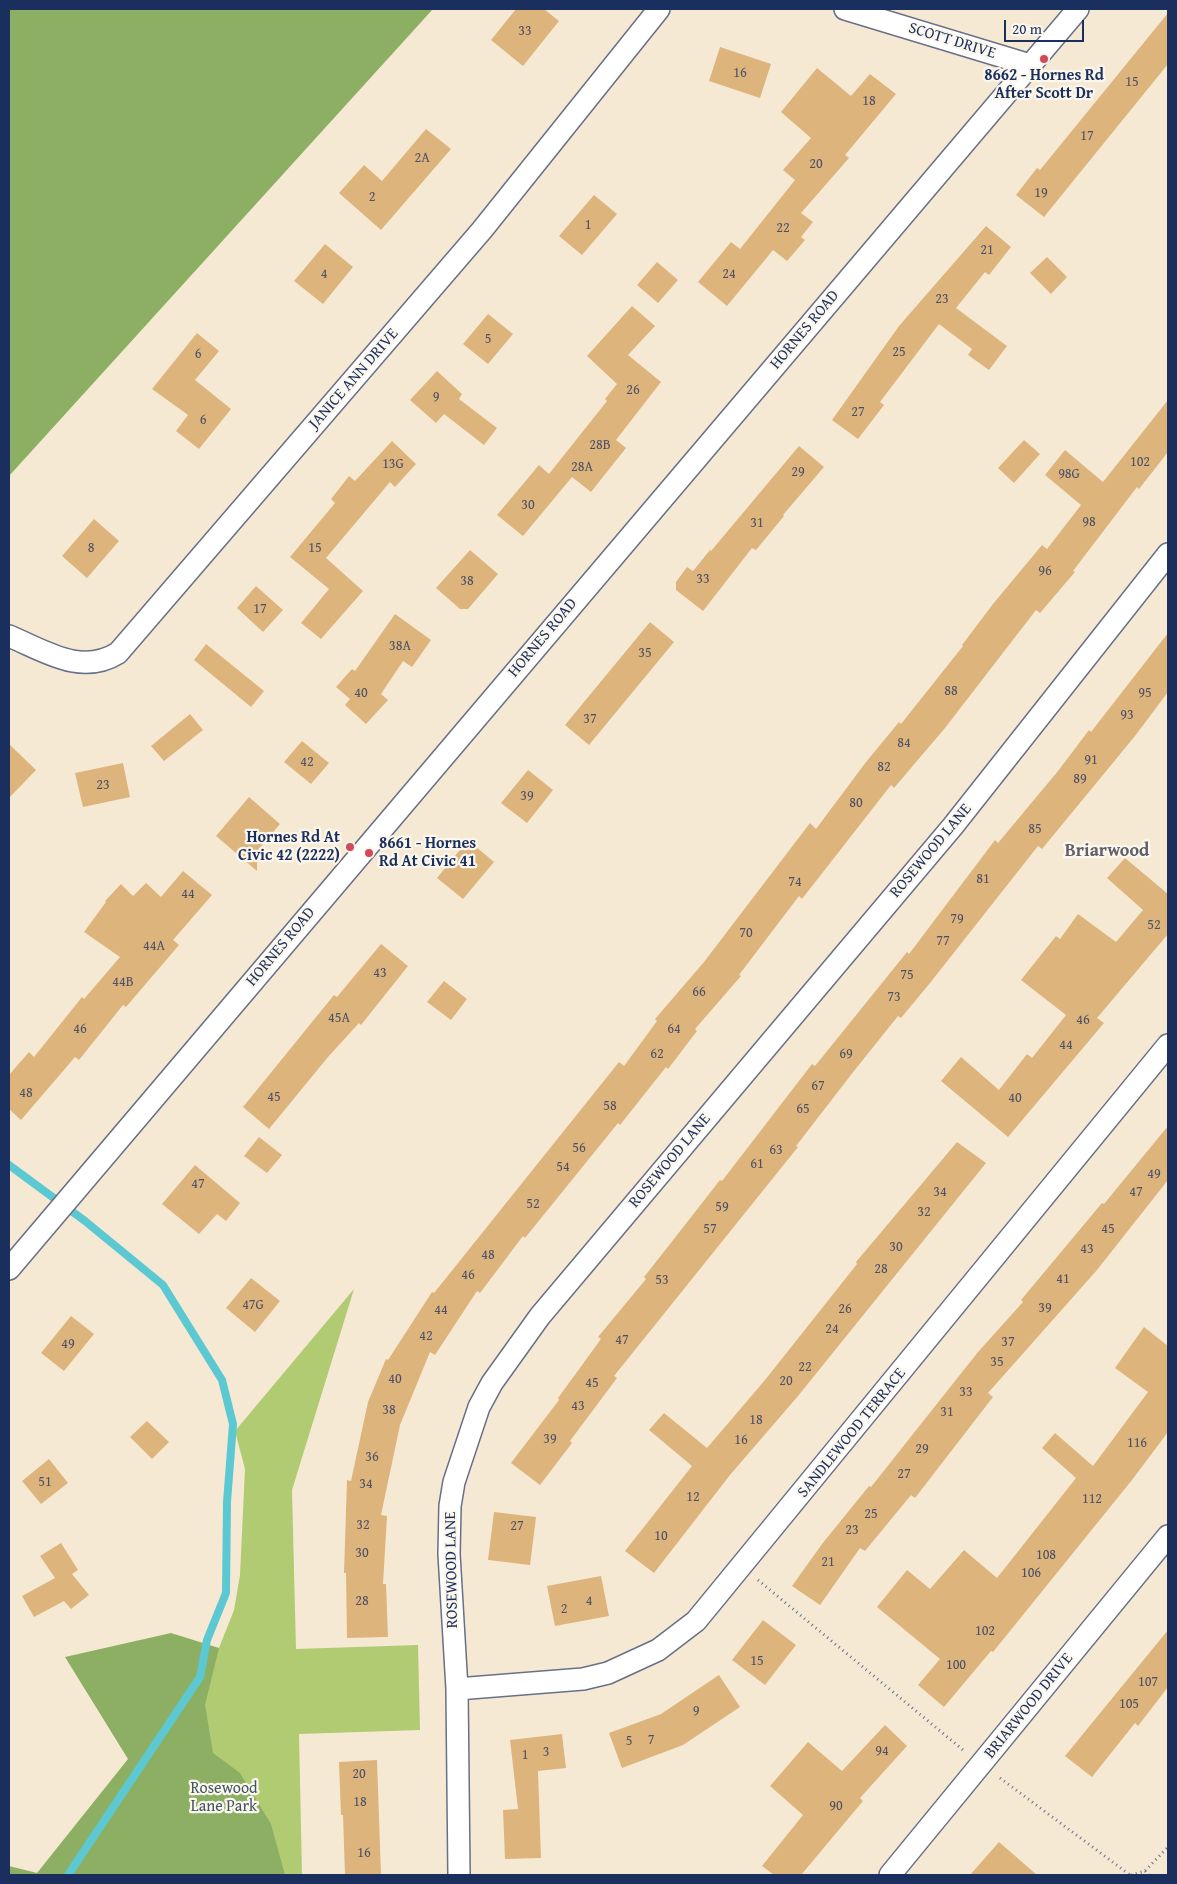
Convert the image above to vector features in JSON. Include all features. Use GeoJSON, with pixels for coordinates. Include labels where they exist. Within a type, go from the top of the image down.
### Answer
{"type":"FeatureCollection","features":[{"type":"Feature","properties":{"kind":"street","name":"JANICE ANN DRIVE"},"geometry":{"type":"LineString","coordinates":[[9,636],[79,664],[103,662],[118,653],[482,230],[659,9]]}},
{"type":"Feature","properties":{"kind":"street","name":"SCOTT DRIVE"},"geometry":{"type":"LineString","coordinates":[[845,9],[1030,65]]}},
{"type":"Feature","properties":{"kind":"street","name":"HORNES ROAD"},"geometry":{"type":"LineString","coordinates":[[9,1269],[1078,9]]}},
{"type":"Feature","properties":{"kind":"street","name":"ROSEWOOD LANE"},"geometry":{"type":"LineString","coordinates":[[459,1875],[457,1689],[449,1554],[450,1506],[454,1482],[479,1407],[492,1383],[524,1336],[553,1300],[953,826],[1168,554]]}},
{"type":"Feature","properties":{"kind":"street","name":"SANDLEWOOD TERRACE"},"geometry":{"type":"LineString","coordinates":[[457,1689],[583,1679],[608,1673],[636,1662],[658,1650],[696,1621],[1168,1045]]}},
{"type":"Feature","properties":{"kind":"street","name":"BRIARWOOD DRIVE"},"geometry":{"type":"LineString","coordinates":[[890,1875],[1168,1536]]}},
{"type":"Feature","properties":{"kind":"path"},"geometry":{"type":"LineString","coordinates":[[742,1567],[981,1765],[1131,1875],[1145,1872],[1168,1848]]}},
{"type":"Feature","properties":{"kind":"path"},"geometry":{"type":"LineString","coordinates":[[1145,1872],[1149,1875]]}},
{"type":"Feature","properties":{"kind":"green space"},"geometry":{"type":"Polygon","coordinates":[[[9,9],[433,9],[9,476],[9,9]]]}},
{"type":"Feature","properties":{"kind":"green space","name":"Rosewood Lane Park"},"geometry":{"type":"Polygon","coordinates":[[[354,1289],[292,1490],[296,1649],[418,1645],[420,1730],[299,1734],[302,1875],[51,1875],[219,1648],[234,1610],[240,1575],[245,1469],[235,1431],[354,1289]]]}},
{"type":"Feature","properties":{"kind":"green space"},"geometry":{"type":"Polygon","coordinates":[[[171,1633],[219,1648],[205,1705],[213,1753],[240,1773],[271,1824],[285,1875],[9,1875],[9,1866],[37,1873],[128,1759],[65,1657],[171,1633]]]}},
{"type":"Feature","properties":{"kind":"building"},"geometry":{"type":"Polygon","coordinates":[[[516,9],[544,9],[559,21],[523,66],[491,40],[516,9]]]}},
{"type":"Feature","properties":{"kind":"building"},"geometry":{"type":"Polygon","coordinates":[[[1168,13],[1168,64],[1044,217],[1016,195],[1037,168],[1040,170],[1168,13]]]}},
{"type":"Feature","properties":{"kind":"building"},"geometry":{"type":"Polygon","coordinates":[[[720,47],[771,64],[760,98],[709,81],[720,47]]]}},
{"type":"Feature","properties":{"kind":"building"},"geometry":{"type":"Polygon","coordinates":[[[817,68],[851,96],[870,74],[896,94],[845,155],[849,158],[801,213],[813,222],[801,237],[805,240],[787,261],[773,250],[727,306],[698,282],[731,242],[740,249],[795,180],[783,170],[811,138],[781,112],[817,68]]]}},
{"type":"Feature","properties":{"kind":"building"},"geometry":{"type":"Polygon","coordinates":[[[426,129],[451,149],[381,230],[339,193],[364,165],[382,181],[426,129]]]}},
{"type":"Feature","properties":{"kind":"building"},"geometry":{"type":"Polygon","coordinates":[[[594,195],[617,214],[582,255],[559,236],[594,195]]]}},
{"type":"Feature","properties":{"kind":"building"},"geometry":{"type":"Polygon","coordinates":[[[986,226],[1011,247],[989,275],[985,272],[956,308],[1007,346],[989,370],[968,355],[972,349],[939,324],[880,402],[884,405],[858,439],[832,420],[899,326],[986,226]]]}},
{"type":"Feature","properties":{"kind":"building"},"geometry":{"type":"Polygon","coordinates":[[[325,244],[353,267],[323,304],[294,281],[325,244]]]}},
{"type":"Feature","properties":{"kind":"building"},"geometry":{"type":"Polygon","coordinates":[[[1047,257],[1067,277],[1051,294],[1030,273],[1047,257]]]}},
{"type":"Feature","properties":{"kind":"building"},"geometry":{"type":"Polygon","coordinates":[[[657,262],[678,280],[658,303],[637,285],[657,262]]]}},
{"type":"Feature","properties":{"kind":"building"},"geometry":{"type":"Polygon","coordinates":[[[632,306],[655,326],[628,355],[661,382],[616,440],[626,448],[591,492],[572,477],[523,536],[497,515],[539,465],[549,474],[607,401],[605,399],[617,384],[587,356],[632,306]]]}},
{"type":"Feature","properties":{"kind":"building"},"geometry":{"type":"Polygon","coordinates":[[[488,314],[513,334],[488,364],[463,344],[488,314]]]}},
{"type":"Feature","properties":{"kind":"building"},"geometry":{"type":"Polygon","coordinates":[[[197,333],[219,351],[195,380],[231,409],[199,449],[176,431],[188,415],[152,389],[197,333]]]}},
{"type":"Feature","properties":{"kind":"building"},"geometry":{"type":"Polygon","coordinates":[[[437,371],[462,394],[459,399],[497,428],[484,445],[444,414],[436,423],[410,400],[437,371]]]}},
{"type":"Feature","properties":{"kind":"building"},"geometry":{"type":"Polygon","coordinates":[[[1168,400],[1168,452],[1139,489],[1137,487],[1073,571],[1075,572],[1040,613],[1036,610],[945,728],[894,788],[891,785],[802,899],[799,896],[739,975],[741,976],[695,1029],[697,1031],[668,1069],[666,1067],[620,1125],[618,1123],[525,1238],[523,1236],[480,1293],[477,1291],[435,1355],[430,1352],[400,1425],[381,1515],[387,1516],[383,1584],[386,1584],[388,1637],[347,1638],[346,1573],[344,1573],[347,1480],[351,1481],[368,1402],[386,1359],[388,1360],[432,1292],[434,1293],[619,1062],[624,1066],[657,1021],[655,1019],[704,962],[810,823],[816,829],[866,762],[899,722],[901,724],[963,646],[993,604],[1042,545],[1047,549],[1081,505],[1045,475],[1065,450],[1103,482],[1168,400]]]}},
{"type":"Feature","properties":{"kind":"building"},"geometry":{"type":"Polygon","coordinates":[[[1024,440],[1040,454],[1014,483],[998,468],[1024,440]]]}},
{"type":"Feature","properties":{"kind":"building"},"geometry":{"type":"Polygon","coordinates":[[[392,441],[416,464],[395,487],[390,482],[326,558],[363,591],[321,639],[301,623],[329,589],[290,557],[335,503],[331,499],[349,476],[355,481],[392,441]]]}},
{"type":"Feature","properties":{"kind":"building"},"geometry":{"type":"Polygon","coordinates":[[[799,446],[824,467],[756,550],[752,548],[703,611],[676,590],[676,582],[687,567],[693,571],[799,446]]]}},
{"type":"Feature","properties":{"kind":"building"},"geometry":{"type":"Polygon","coordinates":[[[94,519],[119,541],[87,578],[62,556],[94,519]]]}},
{"type":"Feature","properties":{"kind":"building"},"geometry":{"type":"Polygon","coordinates":[[[470,550],[498,574],[468,609],[460,609],[436,588],[470,550]]]}},
{"type":"Feature","properties":{"kind":"building"},"geometry":{"type":"Polygon","coordinates":[[[256,586],[283,610],[263,632],[237,608],[256,586]]]}},
{"type":"Feature","properties":{"kind":"building"},"geometry":{"type":"Polygon","coordinates":[[[395,614],[431,640],[412,667],[403,661],[381,694],[388,700],[366,724],[345,705],[350,699],[336,687],[352,669],[355,671],[395,614]]]}},
{"type":"Feature","properties":{"kind":"building"},"geometry":{"type":"Polygon","coordinates":[[[650,622],[674,642],[589,745],[565,725],[650,622]]]}},
{"type":"Feature","properties":{"kind":"building"},"geometry":{"type":"Polygon","coordinates":[[[1168,633],[1168,692],[1135,736],[1042,849],[1038,846],[930,983],[901,1018],[898,1016],[854,1071],[796,1146],[798,1147],[614,1376],[617,1378],[540,1485],[511,1463],[559,1400],[558,1398],[601,1339],[598,1337],[646,1279],[644,1277],[720,1180],[722,1181],[812,1064],[815,1066],[907,952],[909,954],[995,840],[998,843],[1058,771],[1089,730],[1091,732],[1168,633]]]}},
{"type":"Feature","properties":{"kind":"building"},"geometry":{"type":"Polygon","coordinates":[[[206,644],[264,691],[251,707],[194,660],[206,644]]]}},
{"type":"Feature","properties":{"kind":"building"},"geometry":{"type":"Polygon","coordinates":[[[190,714],[203,730],[164,761],[151,746],[190,714]]]}},
{"type":"Feature","properties":{"kind":"building"},"geometry":{"type":"Polygon","coordinates":[[[302,741],[329,763],[311,784],[284,762],[302,741]]]}},
{"type":"Feature","properties":{"kind":"building"},"geometry":{"type":"Polygon","coordinates":[[[9,744],[36,770],[9,798],[9,744]]]}},
{"type":"Feature","properties":{"kind":"building"},"geometry":{"type":"Polygon","coordinates":[[[123,763],[130,797],[83,807],[75,773],[123,763]]]}},
{"type":"Feature","properties":{"kind":"building"},"geometry":{"type":"Polygon","coordinates":[[[528,770],[553,790],[527,823],[501,803],[528,770]]]}},
{"type":"Feature","properties":{"kind":"building"},"geometry":{"type":"Polygon","coordinates":[[[249,797],[280,824],[257,851],[257,871],[216,836],[249,797]]]}},
{"type":"Feature","properties":{"kind":"building"},"geometry":{"type":"Polygon","coordinates":[[[468,840],[494,862],[463,899],[437,878],[468,840]]]}},
{"type":"Feature","properties":{"kind":"building"},"geometry":{"type":"Polygon","coordinates":[[[1125,858],[1168,894],[1168,934],[1097,1018],[1104,1023],[1008,1137],[941,1081],[961,1057],[999,1090],[1027,1054],[1032,1058],[1066,1015],[1021,980],[1056,936],[1060,939],[1078,914],[1116,942],[1143,910],[1107,878],[1125,858]]]}},
{"type":"Feature","properties":{"kind":"building"},"geometry":{"type":"Polygon","coordinates":[[[183,871],[212,895],[173,940],[179,945],[126,1007],[123,1005],[79,1060],[75,1057],[21,1120],[9,1109],[9,1075],[29,1052],[34,1057],[82,997],[84,999],[120,957],[84,932],[105,901],[121,884],[133,896],[146,883],[161,897],[183,871]]]}},
{"type":"Feature","properties":{"kind":"building"},"geometry":{"type":"Polygon","coordinates":[[[381,944],[408,966],[361,1025],[359,1023],[328,1057],[269,1129],[243,1107],[334,995],[337,997],[381,944]]]}},
{"type":"Feature","properties":{"kind":"building"},"geometry":{"type":"Polygon","coordinates":[[[444,981],[467,999],[451,1020],[427,1002],[444,981]]]}},
{"type":"Feature","properties":{"kind":"building"},"geometry":{"type":"Polygon","coordinates":[[[1168,1126],[1168,1180],[1097,1270],[988,1393],[993,1397],[915,1498],[911,1495],[865,1551],[860,1548],[820,1605],[792,1586],[822,1544],[869,1486],[871,1487],[978,1352],[1023,1302],[1021,1300],[1168,1126]]]}},
{"type":"Feature","properties":{"kind":"building"},"geometry":{"type":"Polygon","coordinates":[[[259,1137],[282,1155],[267,1173],[244,1156],[259,1137]]]}},
{"type":"Feature","properties":{"kind":"building"},"geometry":{"type":"Polygon","coordinates":[[[957,1142],[986,1163],[798,1396],[730,1475],[654,1573],[625,1551],[692,1466],[649,1430],[664,1413],[707,1448],[765,1380],[857,1264],[856,1262],[957,1142]]]}},
{"type":"Feature","properties":{"kind":"building"},"geometry":{"type":"Polygon","coordinates":[[[195,1165],[240,1203],[226,1221],[217,1214],[199,1234],[162,1204],[195,1165]]]}},
{"type":"Feature","properties":{"kind":"building"},"geometry":{"type":"Polygon","coordinates":[[[251,1278],[280,1301],[255,1332],[226,1308],[251,1278]]]}},
{"type":"Feature","properties":{"kind":"building"},"geometry":{"type":"Polygon","coordinates":[[[71,1316],[94,1334],[64,1371],[41,1353],[71,1316]]]}},
{"type":"Feature","properties":{"kind":"building"},"geometry":{"type":"Polygon","coordinates":[[[1144,1327],[1168,1346],[1168,1432],[1132,1480],[993,1652],[991,1651],[944,1707],[918,1685],[940,1659],[877,1607],[907,1570],[930,1589],[964,1550],[997,1578],[1076,1478],[1042,1448],[1055,1433],[1093,1466],[1148,1392],[1115,1368],[1144,1327]]]}},
{"type":"Feature","properties":{"kind":"building"},"geometry":{"type":"Polygon","coordinates":[[[147,1421],[169,1442],[152,1459],[130,1437],[147,1421]]]}},
{"type":"Feature","properties":{"kind":"building"},"geometry":{"type":"Polygon","coordinates":[[[49,1459],[68,1483],[41,1504],[22,1481],[49,1459]]]}},
{"type":"Feature","properties":{"kind":"building"},"geometry":{"type":"Polygon","coordinates":[[[494,1512],[536,1517],[530,1565],[488,1560],[494,1512]]]}},
{"type":"Feature","properties":{"kind":"building"},"geometry":{"type":"Polygon","coordinates":[[[61,1543],[78,1570],[72,1574],[89,1595],[71,1609],[64,1601],[34,1617],[22,1596],[55,1578],[40,1556],[61,1543]]]}},
{"type":"Feature","properties":{"kind":"building"},"geometry":{"type":"Polygon","coordinates":[[[601,1576],[609,1616],[555,1626],[547,1586],[601,1576]]]}},
{"type":"Feature","properties":{"kind":"building"},"geometry":{"type":"Polygon","coordinates":[[[763,1620],[796,1645],[765,1685],[732,1660],[763,1620]]]}},
{"type":"Feature","properties":{"kind":"building"},"geometry":{"type":"Polygon","coordinates":[[[1168,1630],[1168,1687],[1138,1726],[1135,1723],[1092,1777],[1065,1756],[1168,1630]]]}},
{"type":"Feature","properties":{"kind":"building"},"geometry":{"type":"Polygon","coordinates":[[[719,1675],[740,1707],[683,1745],[622,1768],[609,1733],[661,1714],[719,1675]]]}},
{"type":"Feature","properties":{"kind":"building"},"geometry":{"type":"Polygon","coordinates":[[[885,1725],[907,1746],[860,1798],[863,1801],[801,1875],[774,1875],[762,1866],[803,1815],[770,1786],[808,1742],[842,1771],[885,1725]]]}},
{"type":"Feature","properties":{"kind":"building"},"geometry":{"type":"Polygon","coordinates":[[[562,1734],[566,1768],[538,1771],[541,1858],[505,1859],[503,1810],[518,1809],[510,1740],[562,1734]]]}},
{"type":"Feature","properties":{"kind":"building"},"geometry":{"type":"Polygon","coordinates":[[[377,1760],[381,1875],[345,1875],[339,1762],[377,1760]]]}},
{"type":"Feature","properties":{"kind":"building"},"geometry":{"type":"Polygon","coordinates":[[[999,1842],[1037,1875],[970,1875],[999,1842]]]}},
{"type":"Feature","properties":{"kind":"waterway"},"geometry":{"type":"LineString","coordinates":[[9,1165],[85,1221],[163,1285],[222,1380],[233,1424],[227,1502],[226,1593],[207,1640],[200,1677],[68,1875]]}},
{"type":"Feature","properties":{"kind":"place","name":"8662 - Hornes Rd After Scott Dr"},"geometry":{"type":"Point","coordinates":[1044,59]}},
{"type":"Feature","properties":{"kind":"place","name":"Hornes Rd At Civic 42 (2222)"},"geometry":{"type":"Point","coordinates":[350,847]}},
{"type":"Feature","properties":{"kind":"place","name":"8661 - Hornes Rd At Civic 41"},"geometry":{"type":"Point","coordinates":[369,853]}},
{"type":"Feature","properties":{"kind":"district","name":"Briarwood"},"geometry":{"type":"Point","coordinates":[1107,851]}}]}
